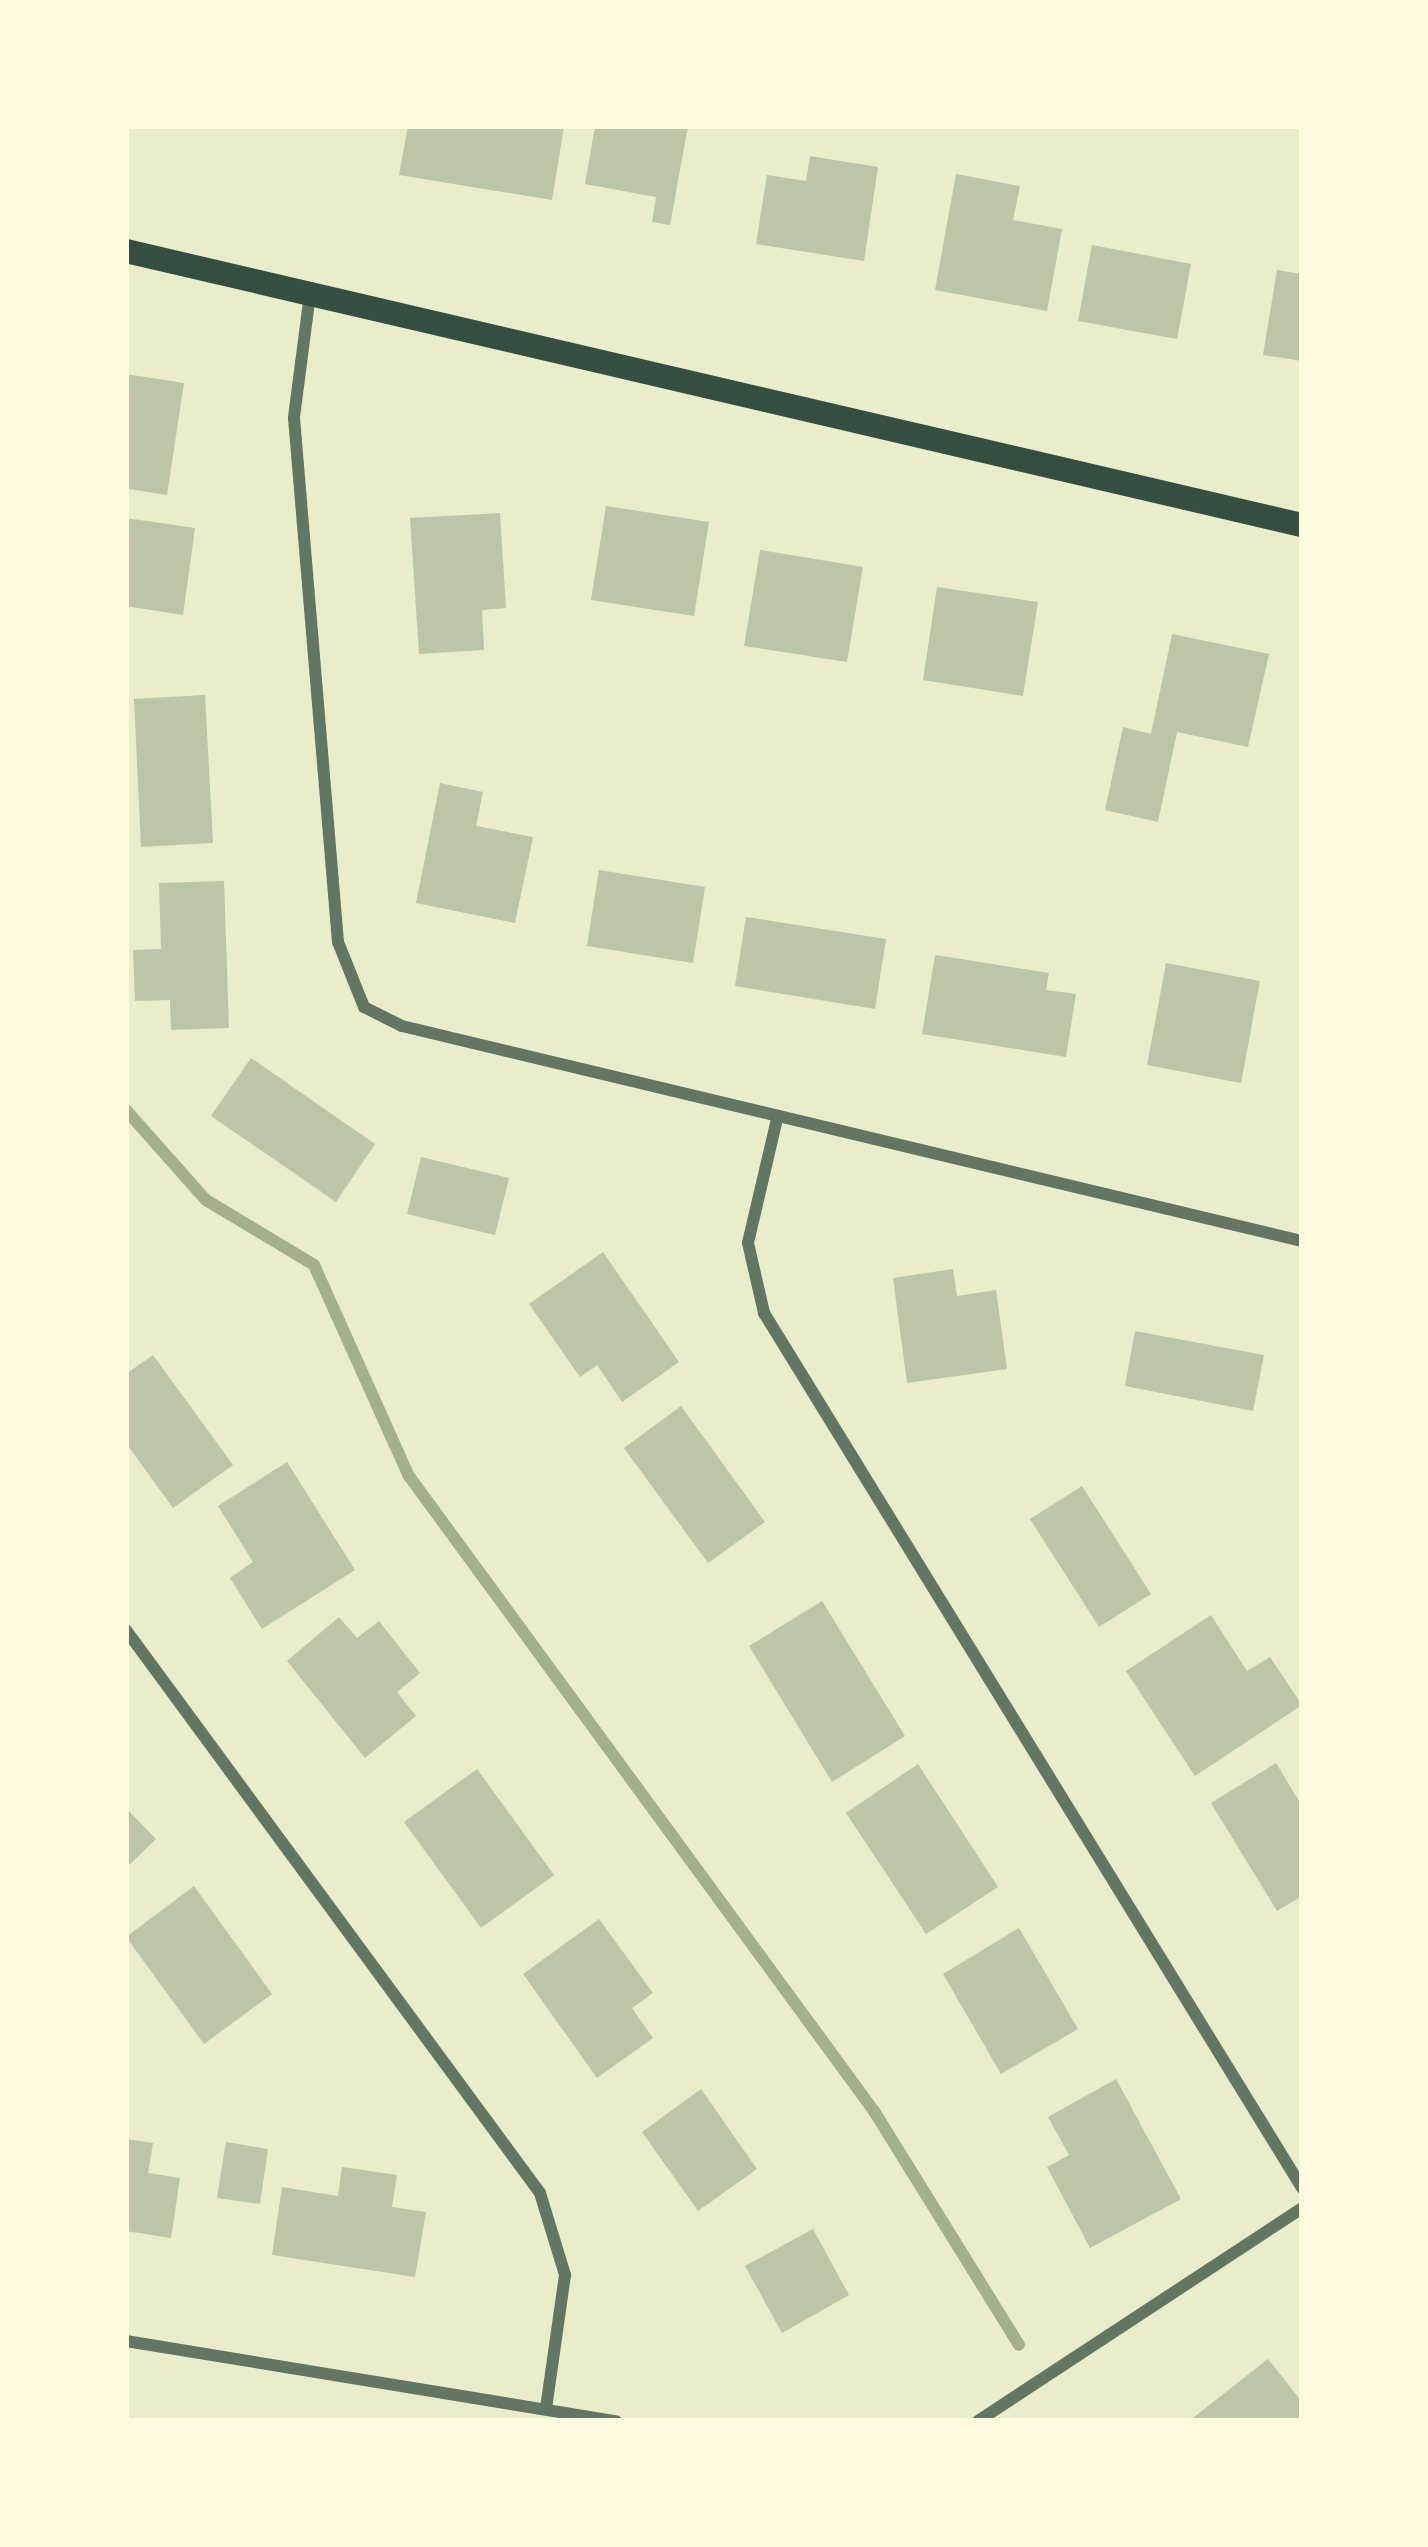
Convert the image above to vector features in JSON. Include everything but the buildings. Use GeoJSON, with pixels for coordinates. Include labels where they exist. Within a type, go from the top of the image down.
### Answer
{"type":"FeatureCollection","features":[{"type":"Feature","properties":{"kind":"main road"},"geometry":{"type":"LineString","coordinates":[[126,251],[1302,525]]}},
{"type":"Feature","properties":{"kind":"street"},"geometry":{"type":"LineString","coordinates":[[310,294],[294,418],[338,942],[352,992],[372,1014],[402,1026],[777,1119],[1302,1241]]}},
{"type":"Feature","properties":{"kind":"street"},"geometry":{"type":"LineString","coordinates":[[777,1119],[748,1243],[764,1313],[1302,2188]]}},
{"type":"Feature","properties":{"kind":"street"},"geometry":{"type":"LineString","coordinates":[[126,1630],[540,2193],[565,2275],[546,2409]]}},
{"type":"Feature","properties":{"kind":"street"},"geometry":{"type":"LineString","coordinates":[[978,2421],[1302,2208]]}},
{"type":"Feature","properties":{"kind":"street"},"geometry":{"type":"LineString","coordinates":[[126,2341],[617,2421]]}},
{"type":"Feature","properties":{"kind":"waterway"},"geometry":{"type":"LineString","coordinates":[[126,1110],[206,1200],[314,1265],[409,1476],[874,2111],[1019,2345]]}}]}
